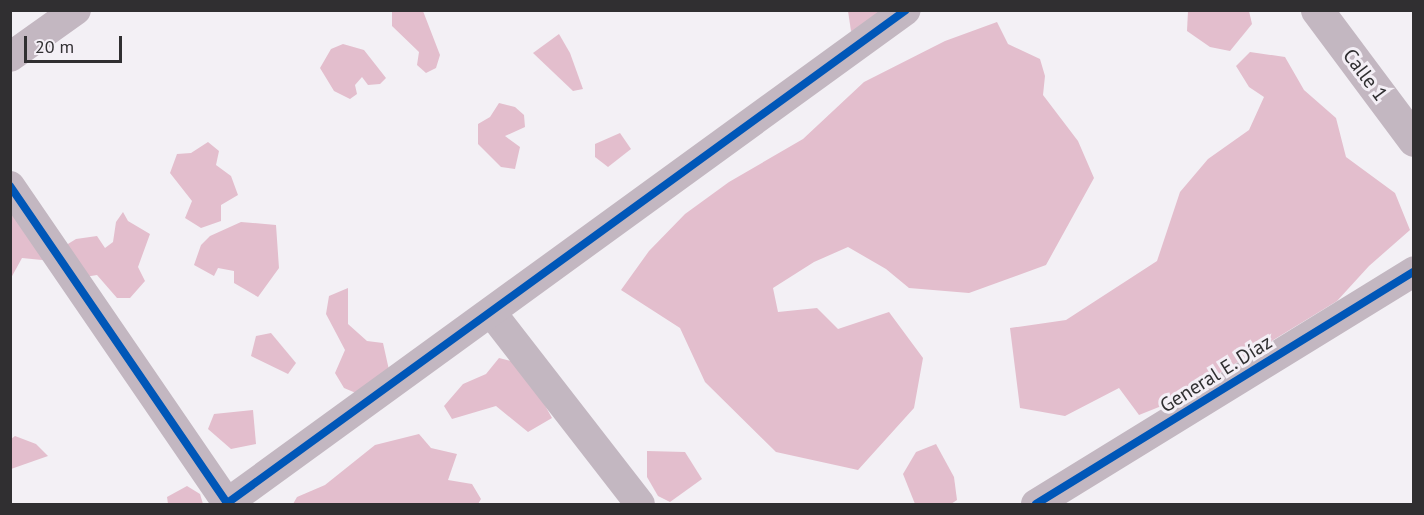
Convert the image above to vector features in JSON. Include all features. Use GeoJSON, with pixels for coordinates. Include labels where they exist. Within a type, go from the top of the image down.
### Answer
{"type":"FeatureCollection","features":[{"type":"Feature","properties":{"kind":"street"},"geometry":{"type":"LineString","coordinates":[[10,57],[76,10]]}},
{"type":"Feature","properties":{"kind":"street"},"geometry":{"type":"LineString","coordinates":[[10,186],[227,504],[906,10]]}},
{"type":"Feature","properties":{"kind":"street","name":"Calle 1"},"geometry":{"type":"LineString","coordinates":[[1317,10],[1413,140]]}},
{"type":"Feature","properties":{"kind":"street","name":"General E. Díaz"},"geometry":{"type":"LineString","coordinates":[[1036,504],[1413,271]]}},
{"type":"Feature","properties":{"kind":"street"},"geometry":{"type":"LineString","coordinates":[[491,312],[640,504]]}},
{"type":"Feature","properties":{"kind":"shaded area"},"geometry":{"type":"Polygon","coordinates":[[[392,11],[423,11],[440,55],[436,68],[426,73],[417,65],[419,52],[392,26],[392,11]]]}},
{"type":"Feature","properties":{"kind":"shaded area"},"geometry":{"type":"Polygon","coordinates":[[[848,11],[898,11],[869,28],[851,31],[848,11]]]}},
{"type":"Feature","properties":{"kind":"shaded area"},"geometry":{"type":"Polygon","coordinates":[[[1188,11],[1249,11],[1252,24],[1230,51],[1210,47],[1187,31],[1188,11]]]}},
{"type":"Feature","properties":{"kind":"shaded area"},"geometry":{"type":"Polygon","coordinates":[[[997,22],[1008,44],[1040,59],[1045,76],[1043,95],[1078,141],[1094,178],[1046,265],[969,293],[909,288],[886,269],[848,247],[814,262],[773,288],[778,312],[817,308],[838,329],[889,312],[923,358],[914,408],[858,470],[776,452],[705,382],[680,328],[621,290],[649,251],[685,214],[729,182],[803,139],[864,82],[945,41],[997,22]]]}},
{"type":"Feature","properties":{"kind":"shaded area"},"geometry":{"type":"Polygon","coordinates":[[[559,34],[570,53],[583,89],[573,91],[533,53],[559,34]]]}},
{"type":"Feature","properties":{"kind":"shaded area"},"geometry":{"type":"Polygon","coordinates":[[[343,44],[364,50],[386,78],[380,84],[368,85],[362,77],[355,85],[357,94],[350,99],[334,91],[320,68],[331,49],[343,44]]]}},
{"type":"Feature","properties":{"kind":"shaded area"},"geometry":{"type":"Polygon","coordinates":[[[1250,52],[1285,57],[1304,90],[1336,118],[1346,157],[1395,193],[1410,230],[1369,266],[1337,301],[1174,401],[1139,415],[1119,388],[1065,416],[1020,408],[1010,328],[1066,320],[1157,261],[1180,192],[1208,159],[1249,130],[1264,97],[1249,87],[1236,66],[1250,52]]]}},
{"type":"Feature","properties":{"kind":"shaded area"},"geometry":{"type":"Polygon","coordinates":[[[499,103],[515,107],[524,115],[525,127],[505,136],[520,147],[515,169],[501,167],[478,144],[478,124],[490,117],[499,103]]]}},
{"type":"Feature","properties":{"kind":"shaded area"},"geometry":{"type":"Polygon","coordinates":[[[620,133],[631,149],[608,167],[595,157],[595,144],[620,133]]]}},
{"type":"Feature","properties":{"kind":"shaded area"},"geometry":{"type":"Polygon","coordinates":[[[208,142],[219,151],[216,165],[231,176],[238,195],[221,205],[221,221],[201,228],[185,218],[192,201],[170,173],[177,154],[191,153],[208,142]]]}},
{"type":"Feature","properties":{"kind":"shaded area"},"geometry":{"type":"Polygon","coordinates":[[[11,204],[52,261],[22,258],[11,278],[11,204]]]}},
{"type":"Feature","properties":{"kind":"shaded area"},"geometry":{"type":"Polygon","coordinates":[[[123,212],[128,221],[150,234],[138,267],[145,281],[130,298],[117,298],[97,275],[79,278],[63,247],[76,239],[97,236],[105,248],[113,242],[116,222],[123,212]]]}},
{"type":"Feature","properties":{"kind":"shaded area"},"geometry":{"type":"Polygon","coordinates":[[[241,222],[276,225],[279,268],[258,297],[234,283],[234,271],[218,268],[214,276],[194,265],[201,245],[210,236],[241,222]]]}},
{"type":"Feature","properties":{"kind":"shaded area"},"geometry":{"type":"Polygon","coordinates":[[[348,288],[348,324],[367,341],[383,343],[389,370],[363,396],[344,388],[335,373],[345,350],[326,314],[329,296],[348,288]]]}},
{"type":"Feature","properties":{"kind":"shaded area"},"geometry":{"type":"Polygon","coordinates":[[[271,333],[296,363],[288,374],[251,356],[256,336],[271,333]]]}},
{"type":"Feature","properties":{"kind":"shaded area"},"geometry":{"type":"Polygon","coordinates":[[[499,358],[522,364],[552,418],[528,432],[496,406],[452,419],[444,406],[463,384],[486,374],[499,358]]]}},
{"type":"Feature","properties":{"kind":"shaded area"},"geometry":{"type":"Polygon","coordinates":[[[253,410],[256,444],[231,449],[208,429],[214,414],[253,410]]]}},
{"type":"Feature","properties":{"kind":"shaded area"},"geometry":{"type":"Polygon","coordinates":[[[419,434],[431,448],[457,454],[448,480],[472,484],[481,499],[478,504],[293,504],[297,497],[325,485],[375,445],[419,434]]]}},
{"type":"Feature","properties":{"kind":"shaded area"},"geometry":{"type":"Polygon","coordinates":[[[15,436],[36,444],[48,456],[11,469],[11,439],[15,436]]]}},
{"type":"Feature","properties":{"kind":"shaded area"},"geometry":{"type":"Polygon","coordinates":[[[936,444],[954,477],[957,500],[951,504],[915,504],[903,474],[916,452],[936,444]]]}},
{"type":"Feature","properties":{"kind":"shaded area"},"geometry":{"type":"Polygon","coordinates":[[[647,451],[685,452],[702,479],[670,502],[658,496],[647,477],[647,451]]]}},
{"type":"Feature","properties":{"kind":"shaded area"},"geometry":{"type":"Polygon","coordinates":[[[187,486],[200,494],[203,504],[168,504],[167,497],[187,486]]]}},
{"type":"Feature","properties":{"kind":"cycle path"},"geometry":{"type":"LineString","coordinates":[[226,504],[906,10]]}},
{"type":"Feature","properties":{"kind":"cycle path"},"geometry":{"type":"LineString","coordinates":[[10,186],[228,504]]}},
{"type":"Feature","properties":{"kind":"cycle path"},"geometry":{"type":"LineString","coordinates":[[1036,504],[1414,271]]}}]}
